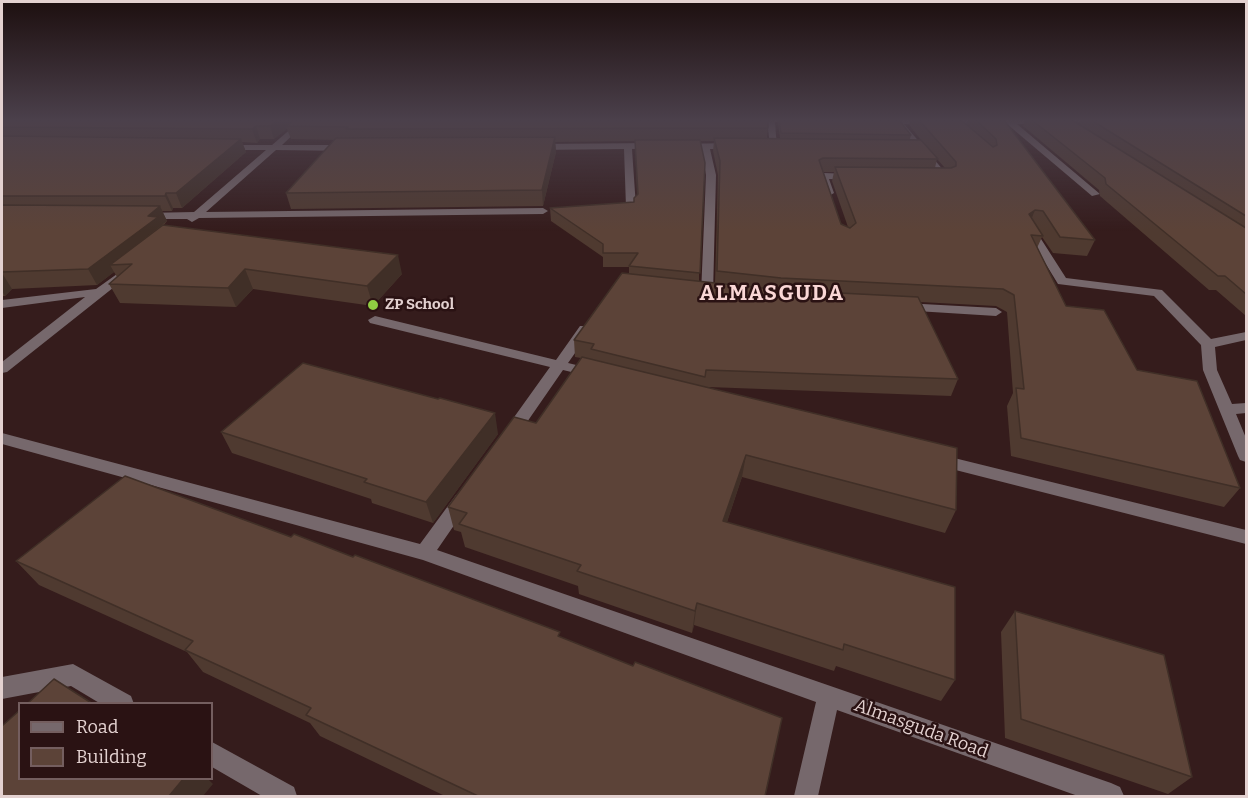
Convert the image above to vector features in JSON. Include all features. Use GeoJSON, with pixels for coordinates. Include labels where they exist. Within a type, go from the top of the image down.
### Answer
{"type":"FeatureCollection","features":[{"type":"Feature","properties":{"kind":"street"},"geometry":{"type":"LineString","coordinates":[[178,230],[263,157]]}},
{"type":"Feature","properties":{"kind":"street"},"geometry":{"type":"LineString","coordinates":[[629,157],[631,207]]}},
{"type":"Feature","properties":{"kind":"street"},"geometry":{"type":"LineString","coordinates":[[707,157],[711,175],[707,294]]}},
{"type":"Feature","properties":{"kind":"street"},"geometry":{"type":"LineString","coordinates":[[922,178],[945,178],[928,157]]}},
{"type":"Feature","properties":{"kind":"street"},"geometry":{"type":"LineString","coordinates":[[1052,157],[1095,194]]}},
{"type":"Feature","properties":{"kind":"street"},"geometry":{"type":"LineString","coordinates":[[834,208],[823,176],[867,177]]}},
{"type":"Feature","properties":{"kind":"street"},"geometry":{"type":"LineString","coordinates":[[127,216],[543,212]]}},
{"type":"Feature","properties":{"kind":"street"},"geometry":{"type":"LineString","coordinates":[[1030,230],[1062,280],[1158,292],[1208,344],[1210,370],[1246,456]]}},
{"type":"Feature","properties":{"kind":"street"},"geometry":{"type":"LineString","coordinates":[[2,369],[134,264]]}},
{"type":"Feature","properties":{"kind":"street"},"geometry":{"type":"LineString","coordinates":[[2,304],[99,292]]}},
{"type":"Feature","properties":{"kind":"street"},"geometry":{"type":"LineString","coordinates":[[893,307],[996,312]]}},
{"type":"Feature","properties":{"kind":"street"},"geometry":{"type":"LineString","coordinates":[[499,449],[592,319]]}},
{"type":"Feature","properties":{"kind":"street"},"geometry":{"type":"LineString","coordinates":[[375,320],[606,376]]}},
{"type":"Feature","properties":{"kind":"street"},"geometry":{"type":"LineString","coordinates":[[1208,344],[1246,336]]}},
{"type":"Feature","properties":{"kind":"street"},"geometry":{"type":"LineString","coordinates":[[1227,409],[1246,408]]}},
{"type":"Feature","properties":{"kind":"street","name":"Almasguda Road"},"geometry":{"type":"LineString","coordinates":[[2,439],[424,553],[1111,796]]}},
{"type":"Feature","properties":{"kind":"street"},"geometry":{"type":"LineString","coordinates":[[921,455],[1246,537]]}},
{"type":"Feature","properties":{"kind":"street"},"geometry":{"type":"LineString","coordinates":[[424,553],[471,487]]}},
{"type":"Feature","properties":{"kind":"street"},"geometry":{"type":"LineString","coordinates":[[2,688],[73,675],[120,702]]}},
{"type":"Feature","properties":{"kind":"street"},"geometry":{"type":"LineString","coordinates":[[806,796],[829,696]]}},
{"type":"Feature","properties":{"kind":"street"},"geometry":{"type":"LineString","coordinates":[[213,755],[285,796]]}},
{"type":"Feature","properties":{"kind":"building"},"geometry":{"type":"Polygon","coordinates":[[[2,157],[219,157],[176,193],[166,193],[165,196],[2,196],[2,157]]]}},
{"type":"Feature","properties":{"kind":"building"},"geometry":{"type":"Polygon","coordinates":[[[319,157],[550,157],[542,190],[286,193],[319,157]]]}},
{"type":"Feature","properties":{"kind":"building"},"geometry":{"type":"Polygon","coordinates":[[[636,157],[704,157],[700,273],[629,266],[638,253],[603,253],[603,244],[550,208],[634,202],[638,194],[636,157]]]}},
{"type":"Feature","properties":{"kind":"building"},"geometry":{"type":"Polygon","coordinates":[[[719,157],[936,157],[938,159],[823,158],[819,160],[841,224],[850,228],[856,223],[835,167],[951,168],[956,166],[952,157],[1032,157],[1095,240],[1060,237],[1043,211],[1035,210],[1029,214],[1043,236],[1031,235],[1066,306],[1104,310],[1137,370],[1197,381],[1240,488],[1021,438],[1016,388],[1024,389],[1014,295],[1003,289],[781,278],[717,271],[719,157]]]}},
{"type":"Feature","properties":{"kind":"building"},"geometry":{"type":"Polygon","coordinates":[[[1079,157],[1132,157],[1246,228],[1246,294],[1225,276],[1218,276],[1106,184],[1105,178],[1079,157]]]}},
{"type":"Feature","properties":{"kind":"building"},"geometry":{"type":"Polygon","coordinates":[[[1151,157],[1246,157],[1246,216],[1151,157]]]}},
{"type":"Feature","properties":{"kind":"building"},"geometry":{"type":"Polygon","coordinates":[[[2,205],[160,206],[148,216],[158,217],[88,269],[2,272],[2,205]]]}},
{"type":"Feature","properties":{"kind":"building"},"geometry":{"type":"Polygon","coordinates":[[[163,225],[398,255],[367,286],[245,269],[228,288],[109,284],[132,264],[110,265],[163,225]]]}},
{"type":"Feature","properties":{"kind":"building"},"geometry":{"type":"Polygon","coordinates":[[[622,273],[781,290],[918,297],[958,379],[706,370],[705,377],[591,349],[594,344],[574,340],[622,273]]]}},
{"type":"Feature","properties":{"kind":"building"},"geometry":{"type":"Polygon","coordinates":[[[582,357],[957,448],[956,510],[746,455],[723,521],[955,587],[955,680],[844,644],[843,650],[697,603],[695,611],[577,571],[581,565],[459,524],[467,513],[448,507],[514,417],[536,423],[582,357]]]}},
{"type":"Feature","properties":{"kind":"building"},"geometry":{"type":"Polygon","coordinates":[[[303,363],[495,413],[426,502],[364,482],[367,479],[221,432],[303,363]]]}},
{"type":"Feature","properties":{"kind":"building"},"geometry":{"type":"Polygon","coordinates":[[[125,476],[291,537],[294,534],[353,557],[355,555],[560,632],[558,636],[633,666],[635,662],[782,718],[765,796],[478,796],[306,715],[311,708],[185,650],[193,641],[16,561],[125,476]]]}},
{"type":"Feature","properties":{"kind":"building"},"geometry":{"type":"Polygon","coordinates":[[[1015,611],[1164,655],[1192,777],[1021,719],[1015,611]]]}},
{"type":"Feature","properties":{"kind":"building"},"geometry":{"type":"Polygon","coordinates":[[[54,679],[90,702],[29,702],[54,679]]]}},
{"type":"Feature","properties":{"kind":"building"},"geometry":{"type":"Polygon","coordinates":[[[18,712],[18,780],[182,780],[169,796],[2,796],[2,726],[18,712]]]}},
{"type":"Feature","properties":{"kind":"place","name":"ZP School"},"geometry":{"type":"Point","coordinates":[373,305]}},
{"type":"Feature","properties":{"kind":"district","name":"ALMASGUDA"},"geometry":{"type":"Point","coordinates":[772,294]}}]}
